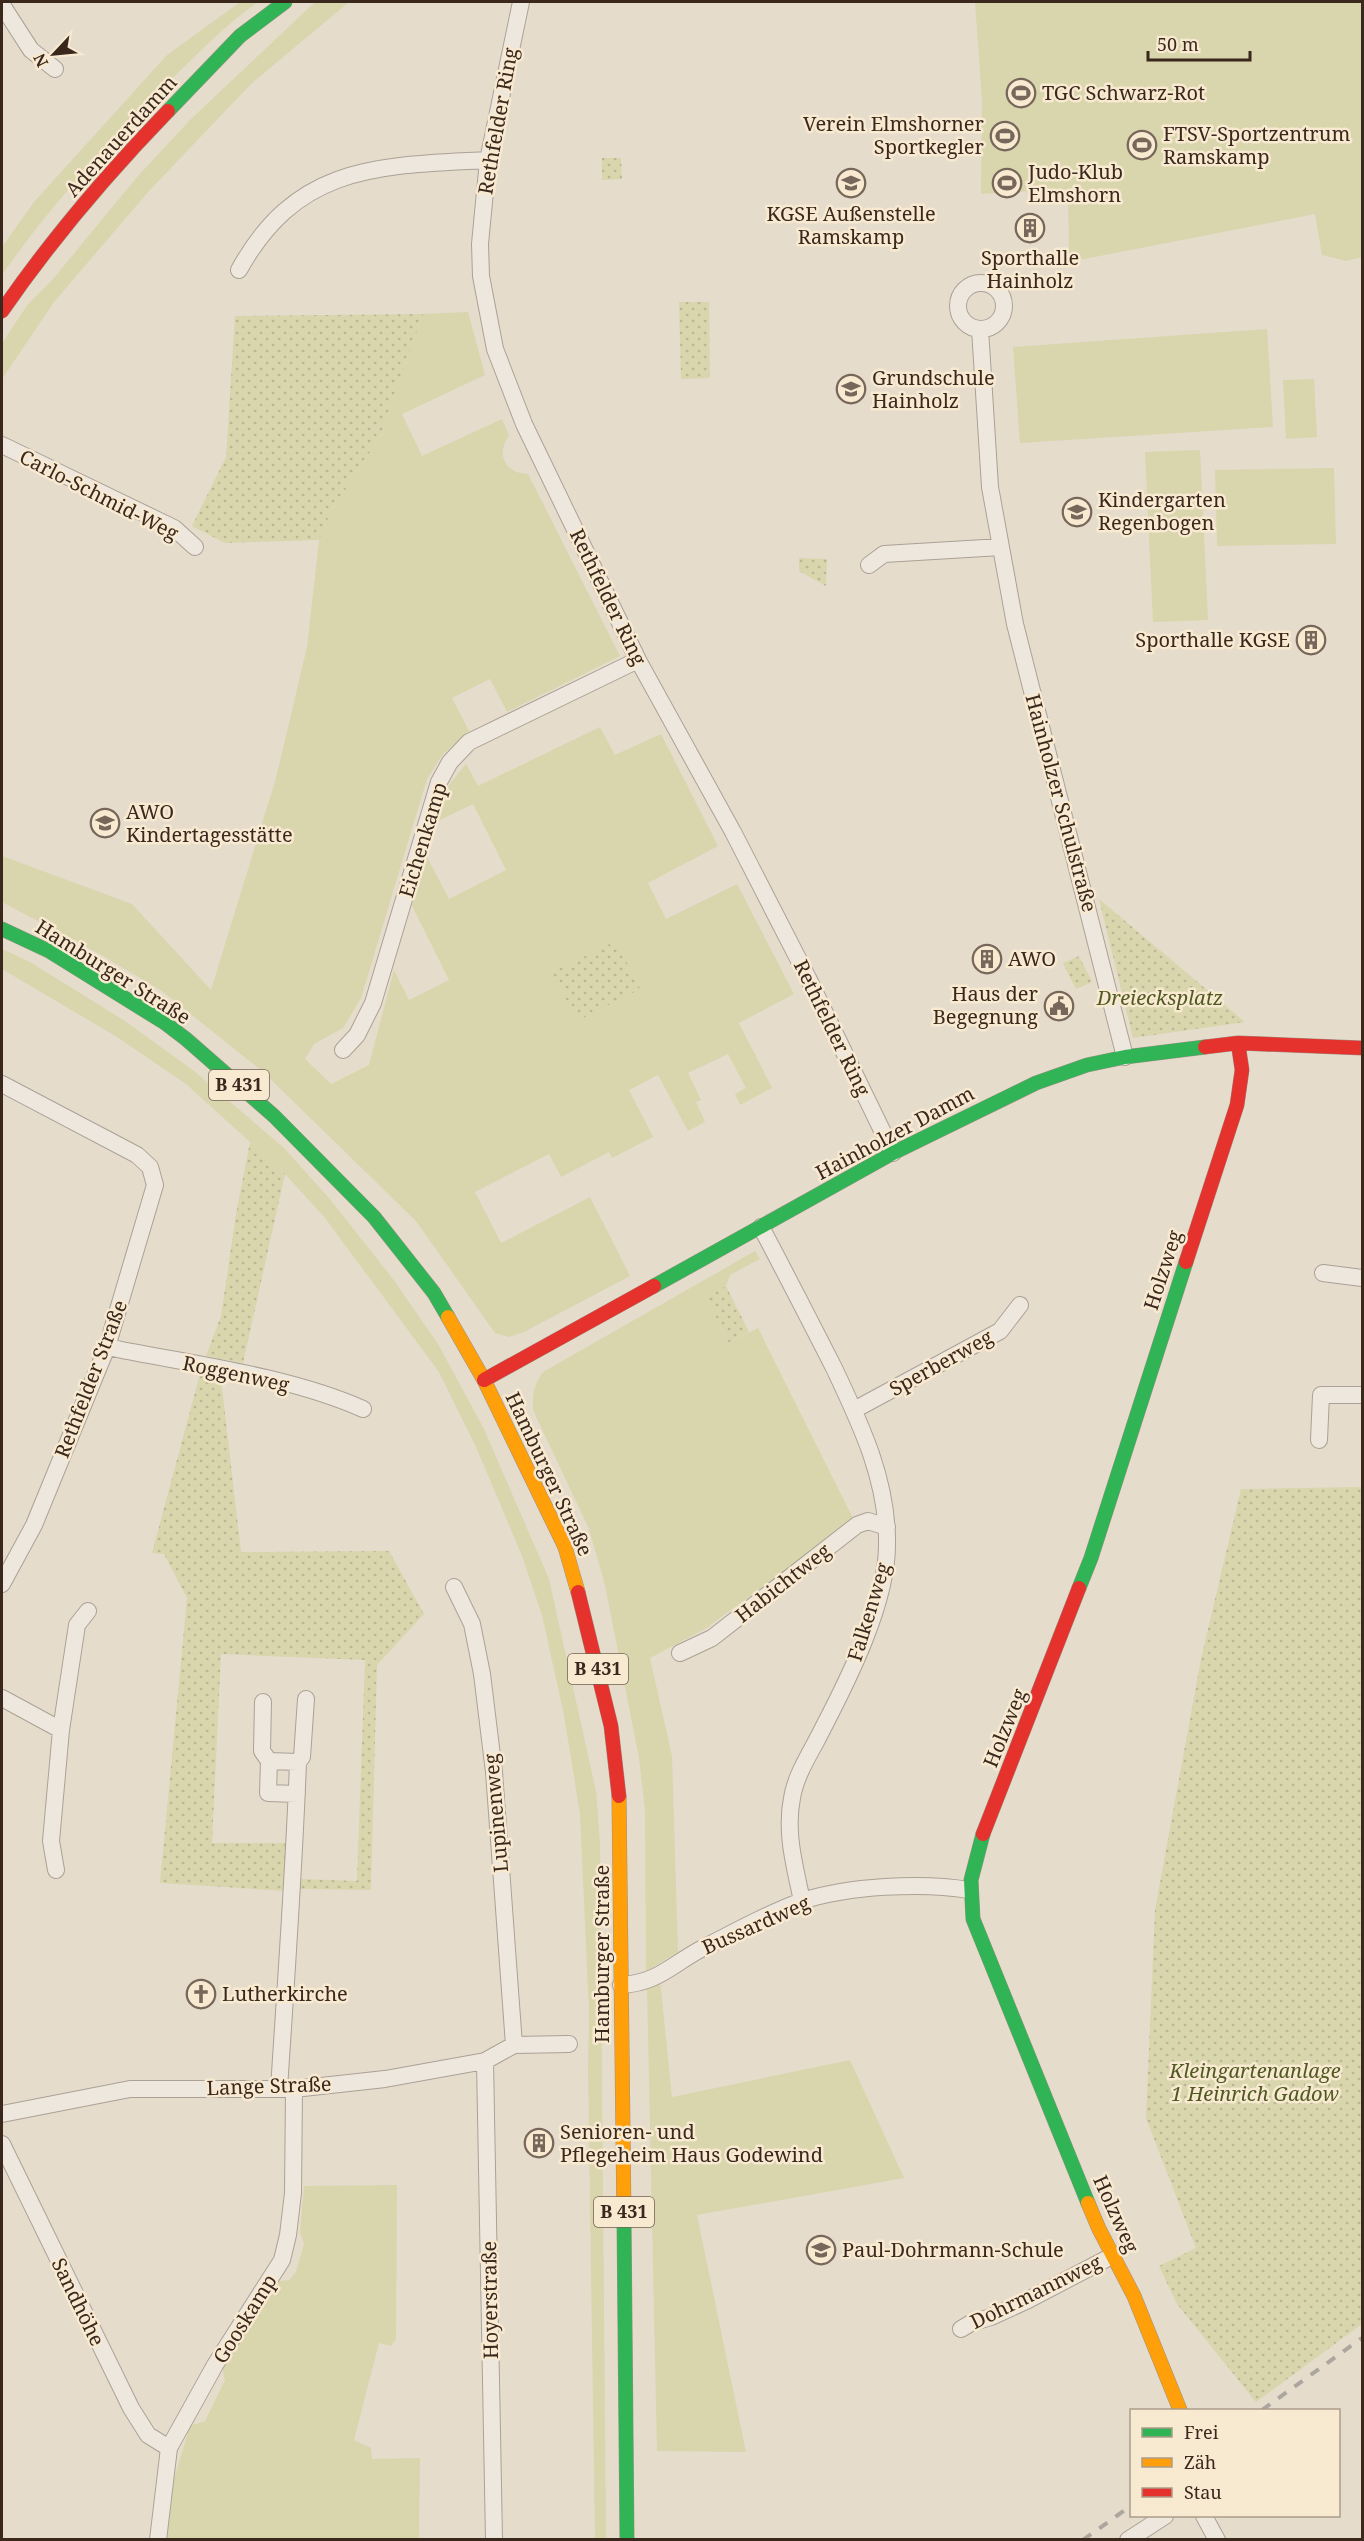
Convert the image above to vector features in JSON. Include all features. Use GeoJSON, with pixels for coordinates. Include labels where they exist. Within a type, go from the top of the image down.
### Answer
{"type":"FeatureCollection","features":[{"type":"Feature","properties":{"kind":"street","name":"Adenauerdamm"},"geometry":{"type":"LineString","coordinates":[[2,311],[20,285],[120,162],[240,36],[285,2]]}},
{"type":"Feature","properties":{"kind":"street","name":"Rethfelder Ring"},"geometry":{"type":"LineString","coordinates":[[521,2],[488,160],[480,244],[481,276],[495,349],[524,424],[638,660],[733,832],[808,978],[893,1153]]}},
{"type":"Feature","properties":{"kind":"street"},"geometry":{"type":"LineString","coordinates":[[2,5],[31,50],[55,69]]}},
{"type":"Feature","properties":{"kind":"street"},"geometry":{"type":"LineString","coordinates":[[238,270],[254,243],[291,206],[321,186],[366,170],[488,160]]}},
{"type":"Feature","properties":{"kind":"street","name":"Hainholzer Schulstraße"},"geometry":{"type":"LineString","coordinates":[[980,329],[990,487],[1024,664],[1125,1057]]}},
{"type":"Feature","properties":{"kind":"street","name":"Carlo-Schmid-Weg"},"geometry":{"type":"LineString","coordinates":[[2,445],[174,528],[195,547]]}},
{"type":"Feature","properties":{"kind":"street"},"geometry":{"type":"LineString","coordinates":[[869,565],[884,554],[1001,547]]}},
{"type":"Feature","properties":{"kind":"street","name":"Eichenkamp"},"geometry":{"type":"LineString","coordinates":[[343,1050],[357,1035],[373,1002],[439,782],[450,762],[469,742],[638,660]]}},
{"type":"Feature","properties":{"kind":"street","name":"Hamburger Straße"},"geometry":{"type":"LineString","coordinates":[[2,929],[49,951],[165,1023],[274,1116],[374,1217],[434,1293],[484,1380],[565,1546],[591,1637],[611,1726],[619,1795],[627,2540]]}},
{"type":"Feature","properties":{"kind":"street","name":"Hainholzer Damm"},"geometry":{"type":"LineString","coordinates":[[484,1380],[893,1153],[1036,1083],[1087,1065],[1125,1057],[1238,1043],[1362,1048]]}},
{"type":"Feature","properties":{"kind":"street","name":"Holzweg"},"geometry":{"type":"LineString","coordinates":[[1180,2409],[1134,2295],[1099,2229],[973,1919],[969,1879],[980,1842],[1090,1558],[1234,1116],[1242,1070],[1238,1043]]}},
{"type":"Feature","properties":{"kind":"street","name":"Rethfelder Straße"},"geometry":{"type":"LineString","coordinates":[[2,1085],[137,1155],[150,1167],[155,1185],[107,1347],[34,1525],[2,1584]]}},
{"type":"Feature","properties":{"kind":"street","name":"Falkenweg"},"geometry":{"type":"LineString","coordinates":[[761,1227],[854,1410],[872,1453],[880,1481],[886,1527],[885,1566],[864,1640],[837,1702],[794,1786],[789,1829],[802,1901]]}},
{"type":"Feature","properties":{"kind":"street"},"geometry":{"type":"LineString","coordinates":[[1323,1273],[1362,1278]]}},
{"type":"Feature","properties":{"kind":"street","name":"Sperberweg"},"geometry":{"type":"LineString","coordinates":[[854,1410],[1000,1331],[1020,1305]]}},
{"type":"Feature","properties":{"kind":"street","name":"Roggenweg"},"geometry":{"type":"LineString","coordinates":[[107,1347],[323,1393],[363,1410]]}},
{"type":"Feature","properties":{"kind":"street"},"geometry":{"type":"LineString","coordinates":[[1319,1440],[1321,1395],[1362,1395]]}},
{"type":"Feature","properties":{"kind":"street","name":"Habichtweg"},"geometry":{"type":"LineString","coordinates":[[680,1653],[712,1638],[857,1525],[868,1521],[886,1527]]}},
{"type":"Feature","properties":{"kind":"street","name":"Lupinenweg"},"geometry":{"type":"LineString","coordinates":[[454,1587],[472,1624],[483,1674],[494,1772],[514,2045]]}},
{"type":"Feature","properties":{"kind":"street"},"geometry":{"type":"LineString","coordinates":[[56,1870],[51,1841],[61,1730],[77,1625],[87,1611]]}},
{"type":"Feature","properties":{"kind":"street"},"geometry":{"type":"LineString","coordinates":[[2,1698],[61,1730]]}},
{"type":"Feature","properties":{"kind":"street","name":"Gooskamp"},"geometry":{"type":"LineString","coordinates":[[158,2540],[170,2448],[215,2365],[282,2260],[288,2235],[293,2193],[287,2089],[298,1762],[302,1757],[306,1699]]}},
{"type":"Feature","properties":{"kind":"street"},"geometry":{"type":"LineString","coordinates":[[263,1702],[262,1751],[269,1761],[268,1793],[297,1794]]}},
{"type":"Feature","properties":{"kind":"street"},"geometry":{"type":"LineString","coordinates":[[269,1761],[298,1762]]}},
{"type":"Feature","properties":{"kind":"street","name":"Bussardweg"},"geometry":{"type":"LineString","coordinates":[[621,1985],[641,1984],[651,1980],[691,1955],[802,1901],[838,1893],[926,1886],[969,1890]]}},
{"type":"Feature","properties":{"kind":"street","name":"Lange Straße"},"geometry":{"type":"LineString","coordinates":[[2,2114],[130,2089],[287,2089],[385,2079],[485,2061],[514,2045],[569,2043]]}},
{"type":"Feature","properties":{"kind":"street","name":"Hoyerstraße"},"geometry":{"type":"LineString","coordinates":[[485,2061],[494,2540]]}},
{"type":"Feature","properties":{"kind":"street","name":"Sandhöhe"},"geometry":{"type":"LineString","coordinates":[[2,2144],[131,2408],[148,2435],[170,2448]]}},
{"type":"Feature","properties":{"kind":"street","name":"Dohrmannweg"},"geometry":{"type":"LineString","coordinates":[[961,2329],[1028,2300],[1112,2256]]}},
{"type":"Feature","properties":{"kind":"street"},"geometry":{"type":"LineString","coordinates":[[1130,2538],[1164,2517]]}},
{"type":"Feature","properties":{"kind":"street"},"geometry":{"type":"LineString","coordinates":[[1205,2517],[1217,2540]]}},
{"type":"Feature","properties":{"kind":"green space"},"geometry":{"type":"Polygon","coordinates":[[[240,2],[258,2],[206,46],[115,137],[56,204],[2,275],[2,247],[34,202],[167,55],[240,2]]]}},
{"type":"Feature","properties":{"kind":"green space"},"geometry":{"type":"Polygon","coordinates":[[[315,2],[349,2],[251,84],[149,191],[54,302],[2,379],[2,343],[28,304],[53,279],[138,176],[190,120],[315,2]]]}},
{"type":"Feature","properties":{"kind":"green space","name":"FTSV-Sportzentrum Ramskamp"},"geometry":{"type":"Polygon","coordinates":[[[975,2],[1362,2],[1362,257],[1346,261],[1322,255],[1315,214],[1069,262],[1068,189],[981,194],[982,101],[975,2]]]}},
{"type":"Feature","properties":{"kind":"green space"},"geometry":{"type":"Polygon","coordinates":[[[602,158],[621,158],[622,179],[602,180],[602,158]]]}},
{"type":"Feature","properties":{"kind":"green space"},"geometry":{"type":"Polygon","coordinates":[[[679,302],[709,302],[710,378],[681,379],[679,302]]]}},
{"type":"Feature","properties":{"kind":"green space"},"geometry":{"type":"Polygon","coordinates":[[[468,312],[485,375],[402,414],[422,456],[502,419],[509,435],[503,449],[505,461],[513,470],[528,474],[620,656],[507,712],[490,679],[452,698],[469,731],[443,754],[427,779],[361,998],[343,1028],[314,1044],[305,1059],[331,1084],[369,1065],[394,970],[409,1000],[449,980],[412,906],[426,855],[449,899],[506,870],[473,804],[436,822],[449,785],[466,764],[478,786],[600,727],[615,755],[661,734],[718,846],[648,883],[666,919],[737,884],[794,994],[739,1023],[772,1088],[740,1105],[735,1094],[746,1088],[728,1054],[688,1073],[701,1100],[696,1102],[705,1122],[688,1131],[658,1075],[629,1090],[653,1137],[612,1158],[609,1152],[561,1177],[549,1154],[475,1192],[501,1243],[590,1197],[630,1276],[524,1332],[509,1337],[495,1333],[416,1221],[262,1071],[162,991],[103,956],[2,902],[2,856],[132,904],[211,990],[276,778],[307,647],[319,540],[331,511],[381,435],[423,314],[468,312]]]}},
{"type":"Feature","properties":{"kind":"green space"},"geometry":{"type":"Polygon","coordinates":[[[423,314],[381,435],[331,511],[319,540],[225,543],[192,526],[226,457],[235,316],[423,314]]]}},
{"type":"Feature","properties":{"kind":"green space"},"geometry":{"type":"Polygon","coordinates":[[[1267,329],[1273,427],[1020,443],[1013,347],[1267,329]]]}},
{"type":"Feature","properties":{"kind":"green space"},"geometry":{"type":"Polygon","coordinates":[[[1314,379],[1317,437],[1286,439],[1283,380],[1314,379]]]}},
{"type":"Feature","properties":{"kind":"green space"},"geometry":{"type":"Polygon","coordinates":[[[1200,450],[1208,620],[1153,622],[1145,452],[1200,450]]]}},
{"type":"Feature","properties":{"kind":"green space"},"geometry":{"type":"Polygon","coordinates":[[[1334,468],[1336,544],[1217,546],[1215,470],[1334,468]]]}},
{"type":"Feature","properties":{"kind":"green space"},"geometry":{"type":"Polygon","coordinates":[[[799,558],[827,559],[826,586],[799,571],[799,558]]]}},
{"type":"Feature","properties":{"kind":"green space","name":"Dreiecksplatz"},"geometry":{"type":"Polygon","coordinates":[[[1099,899],[1245,1022],[1133,1038],[1099,899]]]}},
{"type":"Feature","properties":{"kind":"green space"},"geometry":{"type":"Polygon","coordinates":[[[616,941],[640,989],[577,1021],[552,972],[616,941]]]}},
{"type":"Feature","properties":{"kind":"green space"},"geometry":{"type":"Polygon","coordinates":[[[2,949],[30,962],[125,1021],[194,1071],[284,1148],[329,1198],[393,1279],[438,1344],[484,1429],[549,1579],[596,1791],[600,1843],[606,2539],[595,2539],[589,2011],[580,1814],[564,1715],[542,1615],[522,1556],[477,1449],[439,1372],[325,1218],[285,1174],[186,1084],[117,1037],[2,969],[2,949]]]}},
{"type":"Feature","properties":{"kind":"green space"},"geometry":{"type":"Polygon","coordinates":[[[1079,956],[1092,982],[1076,989],[1063,963],[1079,956]]]}},
{"type":"Feature","properties":{"kind":"green space"},"geometry":{"type":"Polygon","coordinates":[[[250,1142],[285,1174],[243,1363],[206,1356],[221,1316],[236,1214],[250,1142]]]}},
{"type":"Feature","properties":{"kind":"green space"},"geometry":{"type":"Polygon","coordinates":[[[755,1251],[760,1259],[730,1275],[726,1286],[706,1297],[729,1343],[758,1328],[854,1520],[705,1629],[650,1658],[672,1756],[678,1952],[646,1971],[645,1810],[639,1758],[605,1585],[589,1529],[533,1410],[533,1394],[543,1372],[755,1251]]]}},
{"type":"Feature","properties":{"kind":"green space"},"geometry":{"type":"Polygon","coordinates":[[[726,1286],[749,1332],[729,1343],[706,1297],[726,1286]]]}},
{"type":"Feature","properties":{"kind":"green space"},"geometry":{"type":"Polygon","coordinates":[[[200,1374],[221,1379],[241,1552],[389,1551],[424,1614],[377,1665],[371,1890],[300,1889],[301,1879],[357,1881],[365,1660],[221,1654],[212,1843],[289,1843],[286,1891],[160,1883],[187,1598],[164,1554],[152,1553],[200,1374]]]}},
{"type":"Feature","properties":{"kind":"green space","name":"Kleingartenanlage 1 Heinrich Gadow"},"geometry":{"type":"Polygon","coordinates":[[[1362,1487],[1362,2324],[1256,2402],[1177,2304],[1159,2266],[1196,2248],[1146,2118],[1155,1910],[1201,1659],[1241,1489],[1362,1487]]]}},
{"type":"Feature","properties":{"kind":"green space"},"geometry":{"type":"Polygon","coordinates":[[[660,1980],[672,2097],[850,2060],[904,2178],[697,2215],[746,2452],[657,2451],[647,1987],[660,1980]]]}},
{"type":"Feature","properties":{"kind":"green space"},"geometry":{"type":"Polygon","coordinates":[[[397,2185],[396,2339],[391,2346],[379,2343],[354,2440],[371,2448],[372,2459],[420,2458],[419,2539],[167,2540],[168,2499],[190,2426],[205,2421],[225,2380],[222,2366],[279,2281],[289,2280],[296,2272],[304,2244],[300,2233],[304,2186],[397,2185]]]}},
{"type":"Feature","properties":{"kind":"railway"},"geometry":{"type":"LineString","coordinates":[[1263,2409],[1362,2338]]}},
{"type":"Feature","properties":{"kind":"railway"},"geometry":{"type":"LineString","coordinates":[[1083,2540],[1130,2506]]}},
{"type":"Feature","properties":{"kind":"traffic: fast"},"geometry":{"type":"LineString","coordinates":[[168,111],[240,36],[285,2]]}},
{"type":"Feature","properties":{"kind":"traffic: fast"},"geometry":{"type":"LineString","coordinates":[[2,929],[49,951],[165,1023],[186,1039],[274,1116],[374,1217],[434,1293],[448,1317]]}},
{"type":"Feature","properties":{"kind":"traffic: fast"},"geometry":{"type":"LineString","coordinates":[[654,1286],[893,1153],[1036,1083],[1087,1065],[1125,1057],[1205,1047]]}},
{"type":"Feature","properties":{"kind":"traffic: fast"},"geometry":{"type":"LineString","coordinates":[[1079,1588],[1091,1558],[1186,1262]]}},
{"type":"Feature","properties":{"kind":"traffic: fast"},"geometry":{"type":"LineString","coordinates":[[983,1834],[971,1880],[973,1919],[1088,2203]]}},
{"type":"Feature","properties":{"kind":"traffic: fast"},"geometry":{"type":"LineString","coordinates":[[624,2219],[627,2540]]}},
{"type":"Feature","properties":{"kind":"traffic: slow"},"geometry":{"type":"LineString","coordinates":[[448,1317],[484,1380],[565,1547],[578,1592]]}},
{"type":"Feature","properties":{"kind":"traffic: slow"},"geometry":{"type":"LineString","coordinates":[[619,1796],[624,2219]]}},
{"type":"Feature","properties":{"kind":"traffic: slow"},"geometry":{"type":"LineString","coordinates":[[1088,2203],[1134,2296],[1180,2409]]}},
{"type":"Feature","properties":{"kind":"traffic: jam"},"geometry":{"type":"LineString","coordinates":[[2,311],[81,208],[168,111]]}},
{"type":"Feature","properties":{"kind":"traffic: jam"},"geometry":{"type":"LineString","coordinates":[[1205,1047],[1238,1043],[1362,1048]]}},
{"type":"Feature","properties":{"kind":"traffic: jam"},"geometry":{"type":"LineString","coordinates":[[1186,1262],[1237,1105],[1242,1070],[1238,1043]]}},
{"type":"Feature","properties":{"kind":"traffic: jam"},"geometry":{"type":"LineString","coordinates":[[484,1380],[654,1286]]}},
{"type":"Feature","properties":{"kind":"traffic: jam"},"geometry":{"type":"LineString","coordinates":[[983,1834],[1079,1588]]}},
{"type":"Feature","properties":{"kind":"traffic: jam"},"geometry":{"type":"LineString","coordinates":[[578,1592],[611,1726],[619,1796]]}},
{"type":"Feature","properties":{"kind":"place","name":"TGC Schwarz-Rot"},"geometry":{"type":"Point","coordinates":[1021,93]}},
{"type":"Feature","properties":{"kind":"place","name":"Verein Elmshorner Sportkegler"},"geometry":{"type":"Point","coordinates":[1005,136]}},
{"type":"Feature","properties":{"kind":"place","name":"FTSV-Sportzentrum Ramskamp"},"geometry":{"type":"Point","coordinates":[1142,145]}},
{"type":"Feature","properties":{"kind":"place","name":"KGSE Außenstelle Ramskamp"},"geometry":{"type":"Point","coordinates":[851,183]}},
{"type":"Feature","properties":{"kind":"place","name":"Judo-Klub Elmshorn"},"geometry":{"type":"Point","coordinates":[1007,183]}},
{"type":"Feature","properties":{"kind":"place","name":"Sporthalle Hainholz"},"geometry":{"type":"Point","coordinates":[1030,228]}},
{"type":"Feature","properties":{"kind":"place","name":"Grundschule Hainholz"},"geometry":{"type":"Point","coordinates":[851,389]}},
{"type":"Feature","properties":{"kind":"place","name":"Kindergarten Regenbogen"},"geometry":{"type":"Point","coordinates":[1077,512]}},
{"type":"Feature","properties":{"kind":"place","name":"Sporthalle KGSE"},"geometry":{"type":"Point","coordinates":[1311,640]}},
{"type":"Feature","properties":{"kind":"place","name":"AWO Kindertagesstätte"},"geometry":{"type":"Point","coordinates":[105,823]}},
{"type":"Feature","properties":{"kind":"place","name":"AWO"},"geometry":{"type":"Point","coordinates":[987,959]}},
{"type":"Feature","properties":{"kind":"place","name":"Haus der Begegnung"},"geometry":{"type":"Point","coordinates":[1059,1006]}},
{"type":"Feature","properties":{"kind":"place","name":"Lutherkirche"},"geometry":{"type":"Point","coordinates":[201,1994]}},
{"type":"Feature","properties":{"kind":"place","name":"Senioren- und Pflegeheim Haus Godewind"},"geometry":{"type":"Point","coordinates":[539,2143]}},
{"type":"Feature","properties":{"kind":"place","name":"Paul-Dohrmann-Schule"},"geometry":{"type":"Point","coordinates":[821,2250]}}]}
